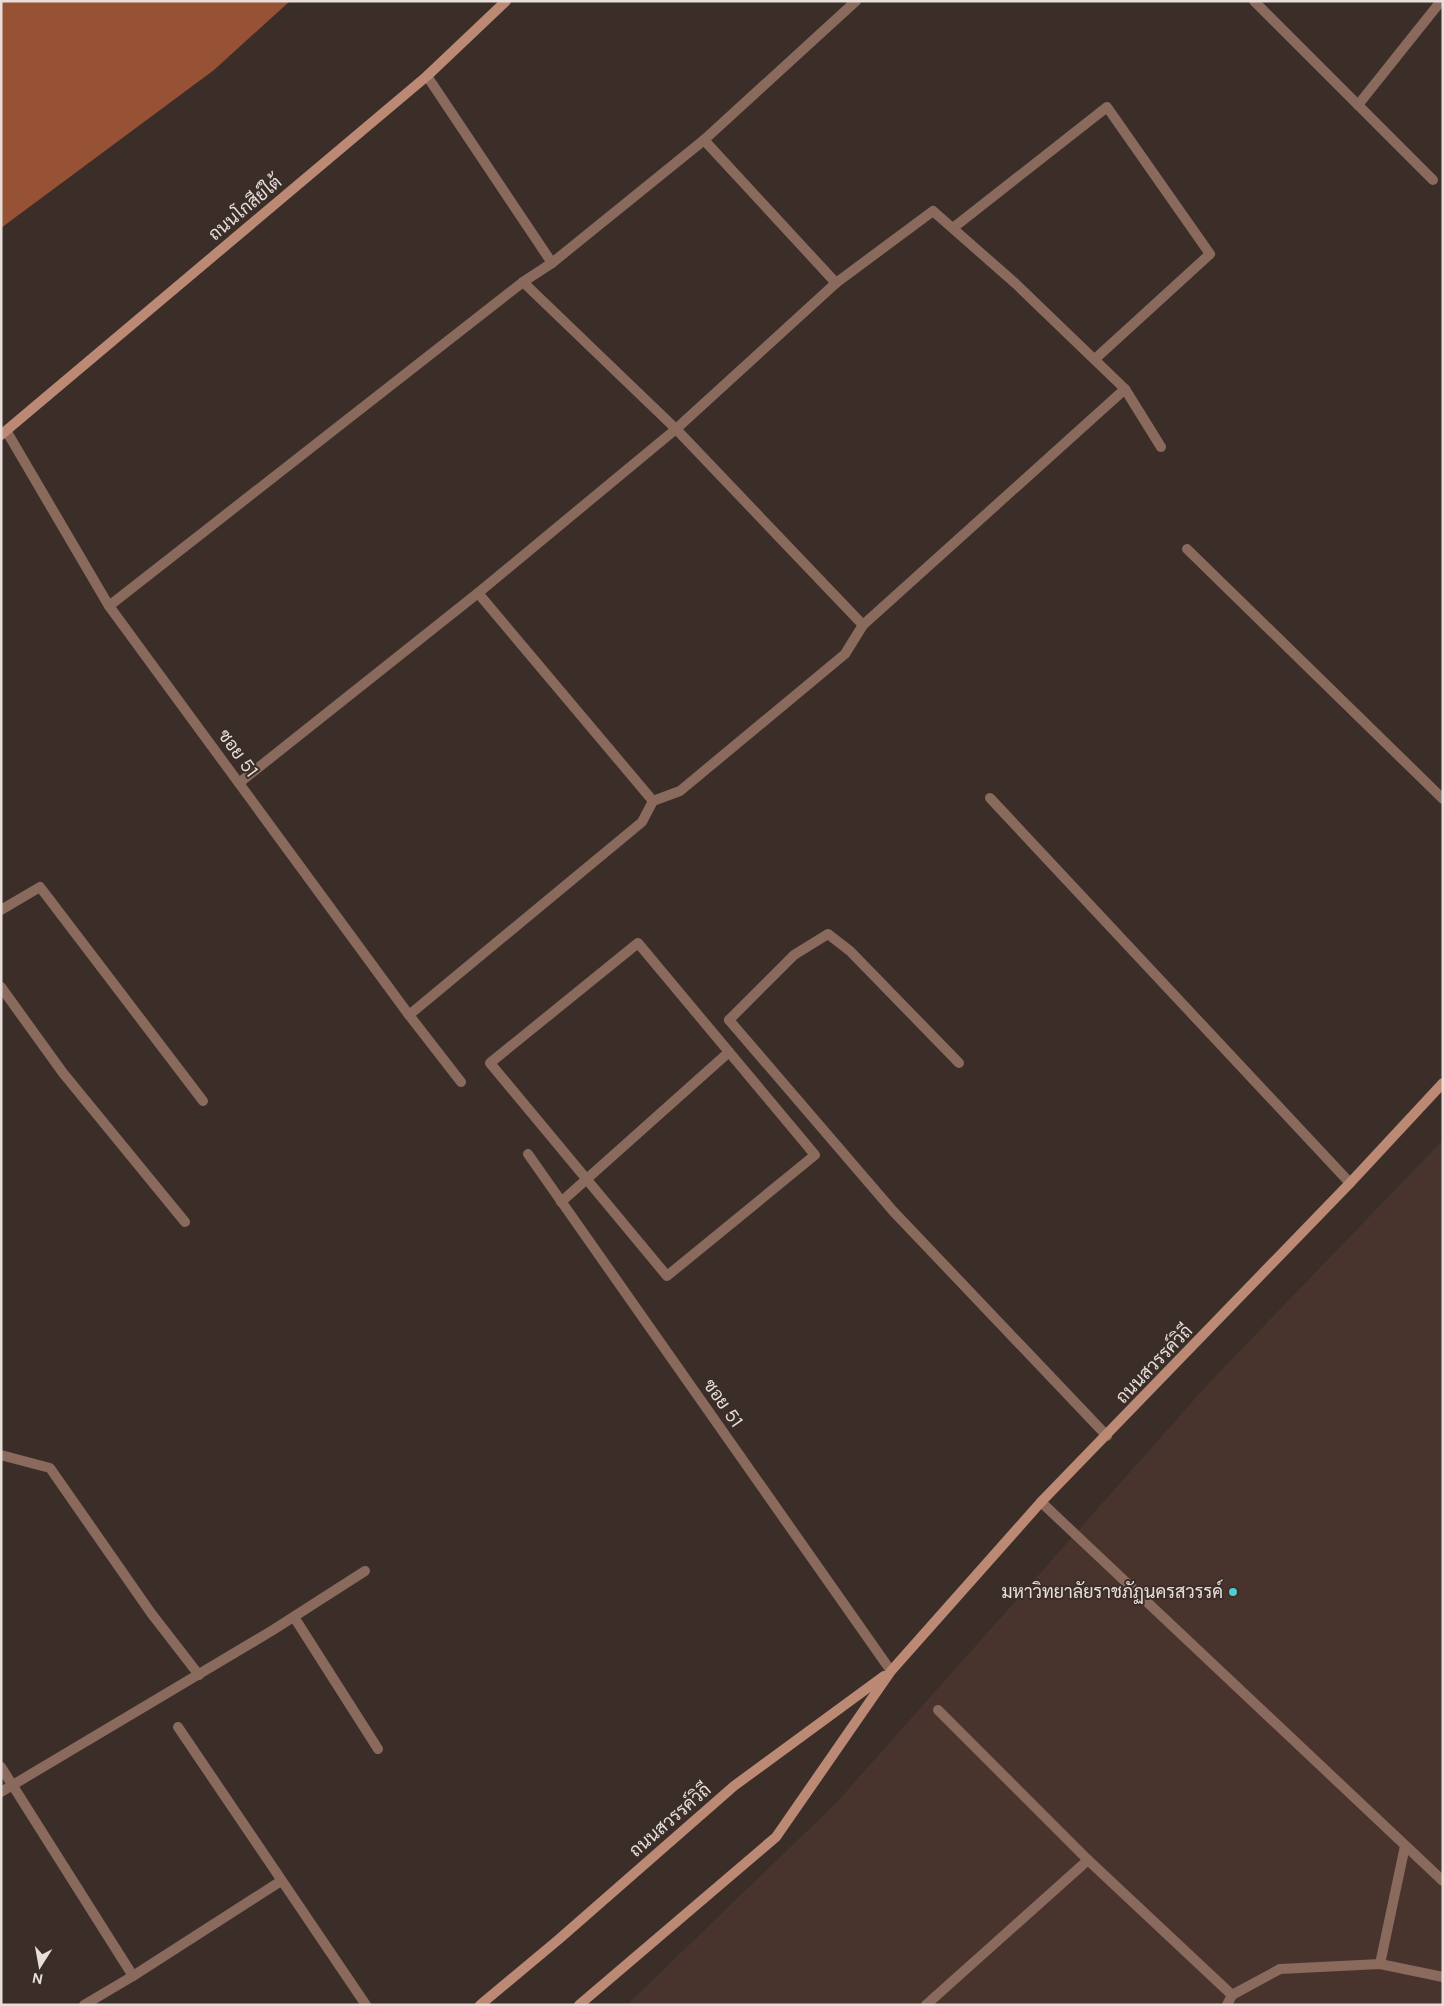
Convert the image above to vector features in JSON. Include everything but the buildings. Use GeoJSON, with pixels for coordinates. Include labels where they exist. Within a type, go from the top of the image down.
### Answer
{"type":"FeatureCollection","features":[{"type":"Feature","properties":{"kind":"main road","name":"ถนนโกสีย์ใต้"},"geometry":{"type":"LineString","coordinates":[[4,434],[427,76],[506,1]]}},
{"type":"Feature","properties":{"kind":"main road","name":"ถนนสวรรค์วิถี"},"geometry":{"type":"LineString","coordinates":[[579,2005],[776,1836],[891,1671],[1041,1502],[1350,1183],[1443,1083]]}},
{"type":"Feature","properties":{"kind":"main road","name":"ถนนสวรรค์วิถี"},"geometry":{"type":"LineString","coordinates":[[480,2005],[558,1940],[734,1786],[891,1671]]}},
{"type":"Feature","properties":{"kind":"street"},"geometry":{"type":"LineString","coordinates":[[109,606],[523,282],[552,263],[704,140],[856,1]]}},
{"type":"Feature","properties":{"kind":"street"},"geometry":{"type":"LineString","coordinates":[[1254,1],[1433,180]]}},
{"type":"Feature","properties":{"kind":"street"},"geometry":{"type":"LineString","coordinates":[[1358,105],[1441,1]]}},
{"type":"Feature","properties":{"kind":"street"},"geometry":{"type":"LineString","coordinates":[[427,76],[552,263]]}},
{"type":"Feature","properties":{"kind":"street"},"geometry":{"type":"LineString","coordinates":[[953,228],[1107,107],[1210,254],[1095,359]]}},
{"type":"Feature","properties":{"kind":"street"},"geometry":{"type":"LineString","coordinates":[[704,140],[836,283]]}},
{"type":"Feature","properties":{"kind":"street"},"geometry":{"type":"LineString","coordinates":[[239,783],[478,593],[676,429],[836,283],[933,211],[1016,284],[1125,389],[1162,447]]}},
{"type":"Feature","properties":{"kind":"street"},"geometry":{"type":"LineString","coordinates":[[523,282],[676,429],[863,625]]}},
{"type":"Feature","properties":{"kind":"street"},"geometry":{"type":"LineString","coordinates":[[408,1015],[642,822],[653,801],[680,791],[845,654],[863,625],[1125,389]]}},
{"type":"Feature","properties":{"kind":"street","name":"ซอย 51"},"geometry":{"type":"LineString","coordinates":[[4,434],[109,606],[408,1015],[461,1082]]}},
{"type":"Feature","properties":{"kind":"street"},"geometry":{"type":"LineString","coordinates":[[1187,549],[1443,799]]}},
{"type":"Feature","properties":{"kind":"street"},"geometry":{"type":"LineString","coordinates":[[478,593],[653,801]]}},
{"type":"Feature","properties":{"kind":"street"},"geometry":{"type":"LineString","coordinates":[[990,798],[1350,1183]]}},
{"type":"Feature","properties":{"kind":"street"},"geometry":{"type":"LineString","coordinates":[[1,910],[40,887],[203,1101]]}},
{"type":"Feature","properties":{"kind":"street"},"geometry":{"type":"LineString","coordinates":[[959,1063],[850,950],[828,934],[794,955],[729,1020],[893,1211],[1107,1436]]}},
{"type":"Feature","properties":{"kind":"street"},"geometry":{"type":"LineString","coordinates":[[638,943],[814,1155],[667,1276],[586,1179],[490,1063],[638,943]]}},
{"type":"Feature","properties":{"kind":"street"},"geometry":{"type":"LineString","coordinates":[[1,987],[63,1072],[185,1222]]}},
{"type":"Feature","properties":{"kind":"street"},"geometry":{"type":"LineString","coordinates":[[562,1202],[729,1052]]}},
{"type":"Feature","properties":{"kind":"street","name":"ซอย 51"},"geometry":{"type":"LineString","coordinates":[[528,1154],[891,1671]]}},
{"type":"Feature","properties":{"kind":"street"},"geometry":{"type":"LineString","coordinates":[[1,1455],[50,1468],[151,1613],[199,1675]]}},
{"type":"Feature","properties":{"kind":"street"},"geometry":{"type":"LineString","coordinates":[[1041,1502],[1443,1881]]}},
{"type":"Feature","properties":{"kind":"street"},"geometry":{"type":"LineString","coordinates":[[1,1792],[294,1618],[365,1571]]}},
{"type":"Feature","properties":{"kind":"street"},"geometry":{"type":"LineString","coordinates":[[294,1618],[378,1749]]}},
{"type":"Feature","properties":{"kind":"street"},"geometry":{"type":"LineString","coordinates":[[938,1710],[1088,1860],[1232,1994]]}},
{"type":"Feature","properties":{"kind":"street"},"geometry":{"type":"LineString","coordinates":[[178,1727],[366,2005]]}},
{"type":"Feature","properties":{"kind":"street"},"geometry":{"type":"LineString","coordinates":[[1,1767],[133,1976]]}},
{"type":"Feature","properties":{"kind":"street"},"geometry":{"type":"LineString","coordinates":[[1380,1964],[1405,1846]]}},
{"type":"Feature","properties":{"kind":"street"},"geometry":{"type":"LineString","coordinates":[[926,2005],[1088,1860]]}},
{"type":"Feature","properties":{"kind":"street"},"geometry":{"type":"LineString","coordinates":[[84,2005],[133,1976],[281,1881]]}},
{"type":"Feature","properties":{"kind":"street"},"geometry":{"type":"LineString","coordinates":[[1227,2005],[1232,1994],[1280,1969],[1380,1964],[1443,1978]]}},
{"type":"Feature","properties":{"kind":"shaded area"},"geometry":{"type":"Polygon","coordinates":[[[1,1],[290,1],[214,70],[1,228],[1,1]]]}},
{"type":"Feature","properties":{"kind":"shaded area","name":"มหาวิทยาลัยราชภัฏนครสวรรค์"},"geometry":{"type":"Polygon","coordinates":[[[1443,1140],[1443,2005],[631,2005],[629,2003],[836,1803],[1210,1382],[1443,1140]]]}},
{"type":"Feature","properties":{"kind":"place","name":"มหาวิทยาลัยราชภัฏนครสวรรค์"},"geometry":{"type":"Point","coordinates":[1233,1592]}}]}
